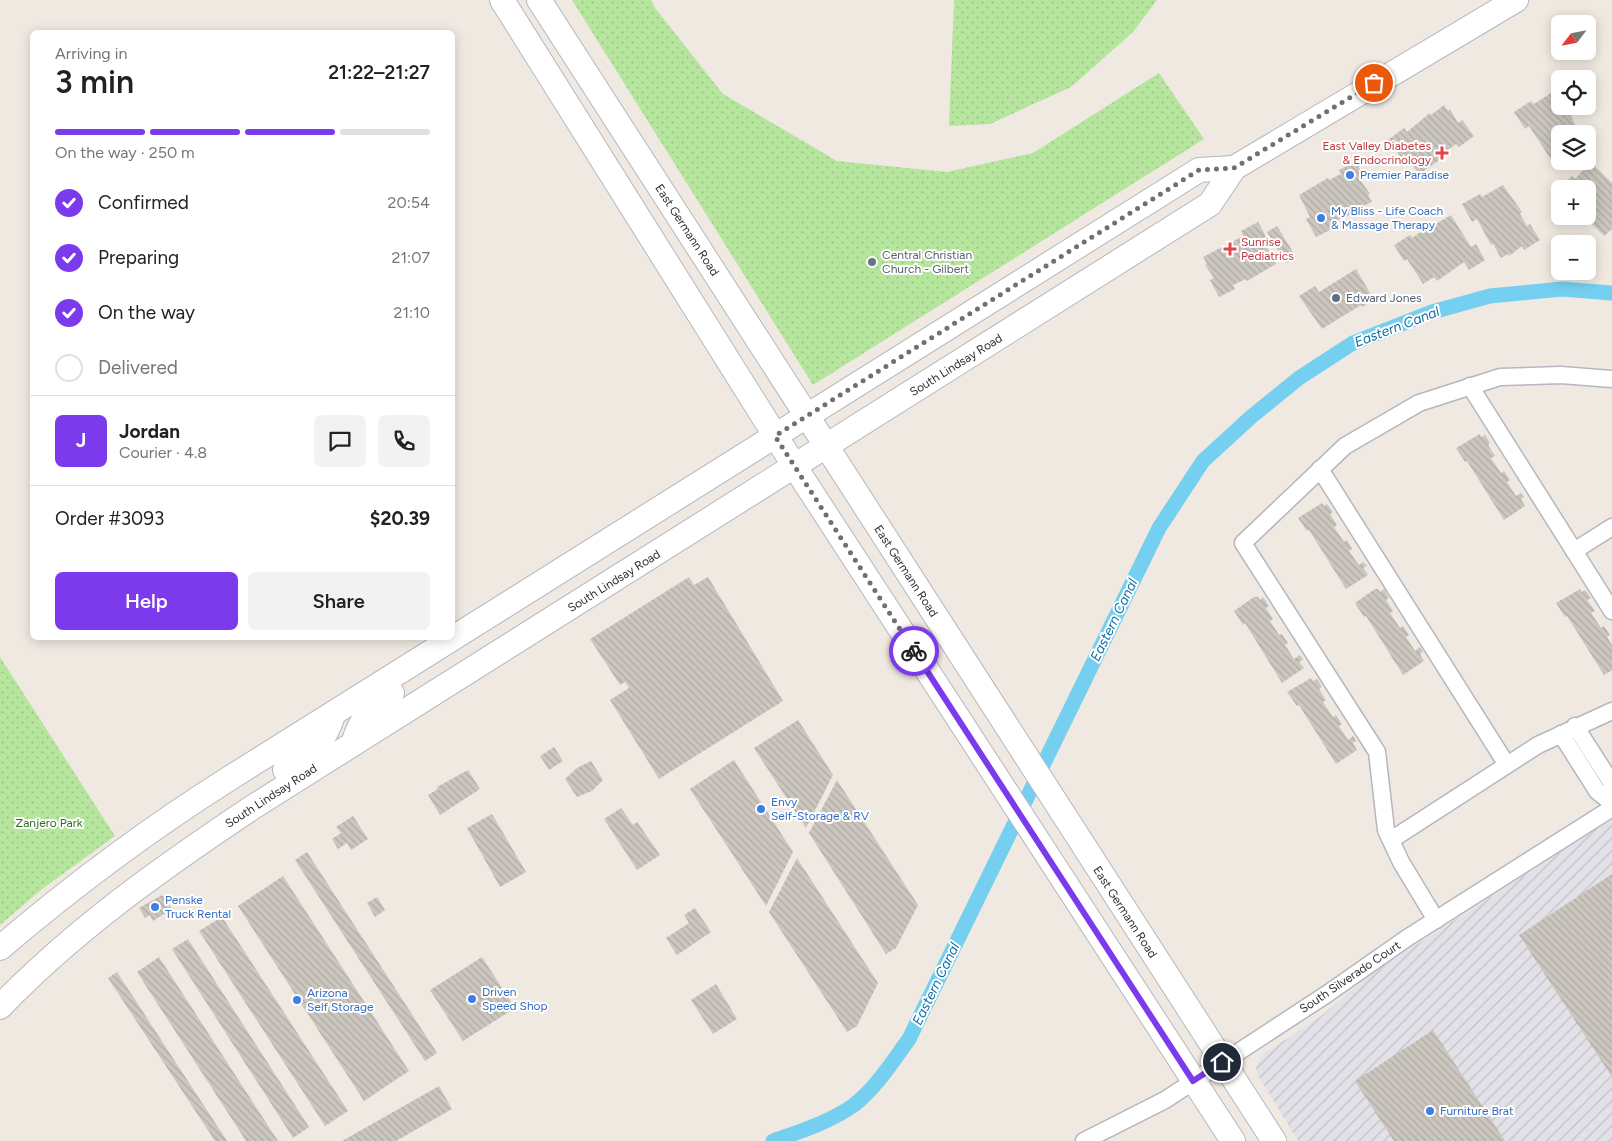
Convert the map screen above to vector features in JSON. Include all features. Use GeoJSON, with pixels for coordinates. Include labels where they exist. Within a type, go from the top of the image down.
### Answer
{"type":"FeatureCollection","features":[{"type":"Feature","properties":{"kind":"main road"},"geometry":{"type":"LineString","coordinates":[[502,0],[794,466],[1233,1141]]}},
{"type":"Feature","properties":{"kind":"main road","name":"East Germann Road"},"geometry":{"type":"LineString","coordinates":[[539,0],[1027,762],[1274,1141]]}},
{"type":"Feature","properties":{"kind":"main road","name":"South Lindsay Road"},"geometry":{"type":"LineString","coordinates":[[0,1007],[73,938],[134,888],[253,807],[1210,204],[1234,168],[1516,0]]}},
{"type":"Feature","properties":{"kind":"main road","name":"South Lindsay Road"},"geometry":{"type":"LineString","coordinates":[[455,638],[806,415],[1199,170],[1234,168]]}},
{"type":"Feature","properties":{"kind":"main road","name":"South Lindsay Road"},"geometry":{"type":"LineString","coordinates":[[0,948],[70,889],[167,817],[452,640]]}},
{"type":"Feature","properties":{"kind":"main road"},"geometry":{"type":"LineString","coordinates":[[353,744],[359,723],[368,711],[419,674],[449,642]]}},
{"type":"Feature","properties":{"kind":"main road"},"geometry":{"type":"LineString","coordinates":[[253,807],[273,778],[306,755],[327,733],[333,714]]}},
{"type":"Feature","properties":{"kind":"street"},"geometry":{"type":"LineString","coordinates":[[1436,920],[1400,862],[1386,830],[1377,752],[1243,543],[1345,446],[1419,403],[1500,377],[1560,375],[1612,379]]}},
{"type":"Feature","properties":{"kind":"street"},"geometry":{"type":"LineString","coordinates":[[1470,386],[1612,611]]}},
{"type":"Feature","properties":{"kind":"street"},"geometry":{"type":"LineString","coordinates":[[1320,469],[1507,765]]}},
{"type":"Feature","properties":{"kind":"street"},"geometry":{"type":"LineString","coordinates":[[1574,551],[1612,527]]}},
{"type":"Feature","properties":{"kind":"street"},"geometry":{"type":"LineString","coordinates":[[1392,840],[1507,765],[1568,730],[1612,711]]}},
{"type":"Feature","properties":{"kind":"street"},"geometry":{"type":"LineString","coordinates":[[1568,730],[1610,782],[1612,789]]}},
{"type":"Feature","properties":{"kind":"street"},"geometry":{"type":"LineString","coordinates":[[1568,730],[1597,791],[1612,803]]}},
{"type":"Feature","properties":{"kind":"street","name":"South Silverado Court"},"geometry":{"type":"LineString","coordinates":[[1084,1141],[1132,1118],[1193,1081],[1436,920],[1612,808]]}},
{"type":"Feature","properties":{"kind":"shaded area"},"geometry":{"type":"Polygon","coordinates":[[[1612,819],[1612,1141],[1298,1141],[1257,1074],[1256,1067],[1262,1055],[1321,1016],[1372,973],[1612,819]]]}},
{"type":"Feature","properties":{"kind":"green space"},"geometry":{"type":"Polygon","coordinates":[[[572,0],[651,0],[655,8],[723,94],[837,161],[947,172],[1033,153],[1159,73],[1204,139],[813,385],[572,0]]]}},
{"type":"Feature","properties":{"kind":"green space"},"geometry":{"type":"Polygon","coordinates":[[[954,0],[1157,0],[1133,32],[1071,87],[990,124],[949,126],[954,0]]]}},
{"type":"Feature","properties":{"kind":"green space","name":"Zanjero Park"},"geometry":{"type":"Polygon","coordinates":[[[0,657],[115,836],[42,889],[0,925],[0,657]]]}},
{"type":"Feature","properties":{"kind":"building"},"geometry":{"type":"Polygon","coordinates":[[[1551,93],[1551,115],[1570,115],[1576,125],[1551,125],[1551,159],[1529,126],[1525,129],[1514,112],[1531,101],[1534,104],[1551,93]]]}},
{"type":"Feature","properties":{"kind":"building"},"geometry":{"type":"Polygon","coordinates":[[[1444,105],[1448,111],[1450,109],[1458,123],[1462,120],[1474,136],[1459,147],[1456,144],[1445,152],[1447,155],[1419,174],[1404,154],[1401,157],[1388,140],[1404,128],[1407,132],[1430,113],[1431,115],[1444,105]]]}},
{"type":"Feature","properties":{"kind":"building"},"geometry":{"type":"Polygon","coordinates":[[[1356,162],[1365,178],[1361,181],[1370,194],[1368,195],[1372,202],[1357,209],[1358,211],[1331,223],[1334,228],[1316,237],[1306,219],[1310,217],[1299,195],[1328,178],[1329,180],[1341,174],[1339,170],[1356,162]]]}},
{"type":"Feature","properties":{"kind":"building"},"geometry":{"type":"Polygon","coordinates":[[[1596,167],[1612,183],[1612,229],[1604,236],[1593,225],[1596,225],[1596,180],[1567,180],[1572,176],[1575,179],[1583,170],[1596,170],[1596,167]]]}},
{"type":"Feature","properties":{"kind":"building"},"geometry":{"type":"Polygon","coordinates":[[[1503,185],[1522,212],[1520,214],[1527,226],[1530,224],[1540,240],[1524,250],[1522,246],[1509,256],[1508,254],[1501,258],[1493,244],[1491,245],[1477,219],[1472,222],[1462,204],[1480,194],[1482,197],[1503,185]]]}},
{"type":"Feature","properties":{"kind":"building"},"geometry":{"type":"Polygon","coordinates":[[[1451,215],[1471,247],[1476,244],[1485,260],[1469,270],[1464,262],[1437,281],[1434,277],[1423,284],[1407,259],[1404,261],[1394,245],[1410,235],[1412,238],[1433,223],[1434,225],[1451,215]]]}},
{"type":"Feature","properties":{"kind":"building"},"geometry":{"type":"Polygon","coordinates":[[[1258,222],[1268,240],[1264,242],[1276,264],[1247,281],[1246,279],[1233,285],[1235,289],[1219,297],[1210,280],[1214,278],[1205,265],[1207,264],[1203,257],[1243,236],[1241,231],[1258,222]]]}},
{"type":"Feature","properties":{"kind":"building"},"geometry":{"type":"Polygon","coordinates":[[[1277,226],[1296,257],[1286,263],[1267,232],[1277,226]]]}},
{"type":"Feature","properties":{"kind":"building","name":"Edward Jones"},"geometry":{"type":"Polygon","coordinates":[[[1356,269],[1374,300],[1362,307],[1361,305],[1322,329],[1299,296],[1315,286],[1319,292],[1356,269]]]}},
{"type":"Feature","properties":{"kind":"building"},"geometry":{"type":"Polygon","coordinates":[[[1480,434],[1481,437],[1485,435],[1490,443],[1488,445],[1495,456],[1491,458],[1501,473],[1504,471],[1510,480],[1507,482],[1516,496],[1521,493],[1524,497],[1521,499],[1525,506],[1504,520],[1467,461],[1465,462],[1456,448],[1480,434]]]}},
{"type":"Feature","properties":{"kind":"building"},"geometry":{"type":"Polygon","coordinates":[[[1322,503],[1324,506],[1327,504],[1333,512],[1330,514],[1337,525],[1334,527],[1344,542],[1347,540],[1352,549],[1349,551],[1359,565],[1363,562],[1367,566],[1363,568],[1368,575],[1346,589],[1309,530],[1307,531],[1298,518],[1322,503]]]}},
{"type":"Feature","properties":{"kind":"building"},"geometry":{"type":"Polygon","coordinates":[[[689,577],[694,585],[708,577],[783,701],[659,779],[610,700],[629,688],[625,682],[620,685],[590,639],[689,577]]]}},
{"type":"Feature","properties":{"kind":"building"},"geometry":{"type":"Polygon","coordinates":[[[1375,589],[1378,589],[1380,592],[1384,589],[1389,598],[1386,600],[1393,611],[1390,613],[1400,628],[1403,626],[1409,635],[1406,637],[1415,651],[1420,647],[1423,652],[1420,654],[1424,661],[1403,675],[1366,616],[1364,617],[1355,603],[1375,589]]]}},
{"type":"Feature","properties":{"kind":"building"},"geometry":{"type":"Polygon","coordinates":[[[1580,589],[1581,592],[1585,590],[1591,598],[1587,600],[1595,611],[1591,613],[1601,628],[1604,626],[1610,635],[1607,637],[1612,645],[1612,670],[1604,675],[1567,616],[1565,617],[1556,603],[1580,589]]]}},
{"type":"Feature","properties":{"kind":"building"},"geometry":{"type":"Polygon","coordinates":[[[1254,597],[1258,597],[1260,600],[1263,597],[1269,606],[1266,608],[1273,619],[1270,621],[1279,635],[1282,634],[1288,643],[1285,645],[1294,659],[1300,655],[1303,660],[1299,662],[1304,668],[1282,683],[1245,623],[1243,625],[1234,611],[1254,597]]]}},
{"type":"Feature","properties":{"kind":"building"},"geometry":{"type":"Polygon","coordinates":[[[1311,678],[1313,681],[1317,679],[1322,687],[1319,689],[1326,700],[1323,702],[1333,717],[1336,715],[1342,724],[1339,726],[1348,740],[1353,736],[1356,741],[1353,743],[1357,750],[1336,764],[1299,705],[1297,706],[1287,692],[1311,678]]]}},
{"type":"Feature","properties":{"kind":"building"},"geometry":{"type":"Polygon","coordinates":[[[798,720],[833,775],[806,828],[754,748],[798,720]]]}},
{"type":"Feature","properties":{"kind":"building"},"geometry":{"type":"Polygon","coordinates":[[[554,747],[563,761],[549,770],[540,756],[554,747]]]}},
{"type":"Feature","properties":{"kind":"building"},"geometry":{"type":"Polygon","coordinates":[[[734,760],[793,852],[766,906],[690,789],[734,760]]]}},
{"type":"Feature","properties":{"kind":"building"},"geometry":{"type":"Polygon","coordinates":[[[591,761],[603,780],[592,791],[577,797],[565,779],[577,768],[591,761]]]}},
{"type":"Feature","properties":{"kind":"building"},"geometry":{"type":"Polygon","coordinates":[[[468,770],[480,789],[440,815],[428,795],[438,789],[437,787],[468,770]]]}},
{"type":"Feature","properties":{"kind":"building"},"geometry":{"type":"Polygon","coordinates":[[[837,780],[918,905],[896,948],[886,954],[809,833],[837,780]]]}},
{"type":"Feature","properties":{"kind":"building"},"geometry":{"type":"Polygon","coordinates":[[[621,808],[633,825],[637,822],[660,855],[637,870],[604,819],[621,808]]]}},
{"type":"Feature","properties":{"kind":"building"},"geometry":{"type":"Polygon","coordinates":[[[492,814],[526,872],[500,887],[467,828],[492,814]]]}},
{"type":"Feature","properties":{"kind":"building"},"geometry":{"type":"Polygon","coordinates":[[[353,816],[368,839],[351,850],[347,843],[338,849],[332,839],[341,833],[336,827],[353,816]]]}},
{"type":"Feature","properties":{"kind":"building"},"geometry":{"type":"Polygon","coordinates":[[[307,852],[437,1053],[425,1061],[295,860],[307,852]]]}},
{"type":"Feature","properties":{"kind":"building"},"geometry":{"type":"Polygon","coordinates":[[[797,858],[878,983],[857,1026],[847,1032],[769,912],[797,858]]]}},
{"type":"Feature","properties":{"kind":"building"},"geometry":{"type":"Polygon","coordinates":[[[1612,874],[1612,1077],[1519,935],[1612,874]]]}},
{"type":"Feature","properties":{"kind":"building"},"geometry":{"type":"Polygon","coordinates":[[[283,876],[409,1071],[364,1101],[238,906],[283,876]]]}},
{"type":"Feature","properties":{"kind":"building","name":"Penske Truck Rental"},"geometry":{"type":"Polygon","coordinates":[[[162,895],[172,909],[153,921],[150,915],[145,918],[139,908],[162,895]]]}},
{"type":"Feature","properties":{"kind":"building"},"geometry":{"type":"Polygon","coordinates":[[[377,897],[385,910],[375,917],[367,903],[377,897]]]}},
{"type":"Feature","properties":{"kind":"building"},"geometry":{"type":"Polygon","coordinates":[[[695,908],[711,932],[677,955],[666,938],[689,923],[684,915],[695,908]]]}},
{"type":"Feature","properties":{"kind":"building"},"geometry":{"type":"Polygon","coordinates":[[[222,917],[348,1111],[325,1126],[199,931],[222,917]]]}},
{"type":"Feature","properties":{"kind":"building"},"geometry":{"type":"Polygon","coordinates":[[[188,939],[309,1127],[293,1138],[172,949],[188,939]]]}},
{"type":"Feature","properties":{"kind":"building"},"geometry":{"type":"Polygon","coordinates":[[[159,957],[278,1141],[246,1141],[137,972],[159,957]]]}},
{"type":"Feature","properties":{"kind":"building","name":"Driven Speed Shop"},"geometry":{"type":"Polygon","coordinates":[[[482,957],[515,1008],[463,1041],[430,990],[482,957]]]}},
{"type":"Feature","properties":{"kind":"building"},"geometry":{"type":"Polygon","coordinates":[[[117,972],[227,1141],[215,1141],[108,978],[117,972]]]}},
{"type":"Feature","properties":{"kind":"building"},"geometry":{"type":"Polygon","coordinates":[[[716,984],[737,1019],[713,1034],[691,1000],[716,984]]]}},
{"type":"Feature","properties":{"kind":"building","name":"Furniture Brat"},"geometry":{"type":"Polygon","coordinates":[[[1433,1030],[1505,1141],[1394,1141],[1355,1081],[1433,1030]]]}},
{"type":"Feature","properties":{"kind":"building"},"geometry":{"type":"Polygon","coordinates":[[[439,1086],[452,1109],[396,1141],[342,1141],[439,1086]]]}},
{"type":"Feature","properties":{"kind":"waterway","name":"Eastern Canal"},"geometry":{"type":"LineString","coordinates":[[773,1141],[805,1130],[854,1105],[877,1082],[909,1039],[1159,528],[1203,461],[1251,417],[1299,378],[1353,343],[1432,312],[1490,296],[1562,289],[1612,293]]}},
{"type":"Feature","properties":{"kind":"way so far"},"geometry":{"type":"LineString","coordinates":[[914,651],[775,436],[1199,170],[1234,168],[1374,83]]}},
{"type":"Feature","properties":{"kind":"place","name":"East Valley Diabetes & Endocrinology"},"geometry":{"type":"Point","coordinates":[1442,153]}},
{"type":"Feature","properties":{"kind":"place","name":"Premier Paradise"},"geometry":{"type":"Point","coordinates":[1350,175]}},
{"type":"Feature","properties":{"kind":"place","name":"My Bliss - Life Coach & Massage Therapy"},"geometry":{"type":"Point","coordinates":[1321,218]}},
{"type":"Feature","properties":{"kind":"place","name":"Sunrise Pediatrics"},"geometry":{"type":"Point","coordinates":[1230,249]}},
{"type":"Feature","properties":{"kind":"place","name":"Central Christian Church - Gilbert"},"geometry":{"type":"Point","coordinates":[872,262]}},
{"type":"Feature","properties":{"kind":"place","name":"Edward Jones"},"geometry":{"type":"Point","coordinates":[1336,298]}},
{"type":"Feature","properties":{"kind":"place","name":"Envy Self-Storage & RV"},"geometry":{"type":"Point","coordinates":[761,809]}},
{"type":"Feature","properties":{"kind":"place","name":"Penske Truck Rental"},"geometry":{"type":"Point","coordinates":[155,907]}},
{"type":"Feature","properties":{"kind":"place","name":"Driven Speed Shop"},"geometry":{"type":"Point","coordinates":[472,999]}},
{"type":"Feature","properties":{"kind":"place","name":"Arizona Self Storage"},"geometry":{"type":"Point","coordinates":[297,1000]}},
{"type":"Feature","properties":{"kind":"place","name":"Furniture Brat"},"geometry":{"type":"Point","coordinates":[1430,1111]}},
{"type":"Feature","properties":{"kind":"route"},"geometry":{"type":"LineString","coordinates":[[914,651],[1193,1081],[1222,1062]]}}]}
